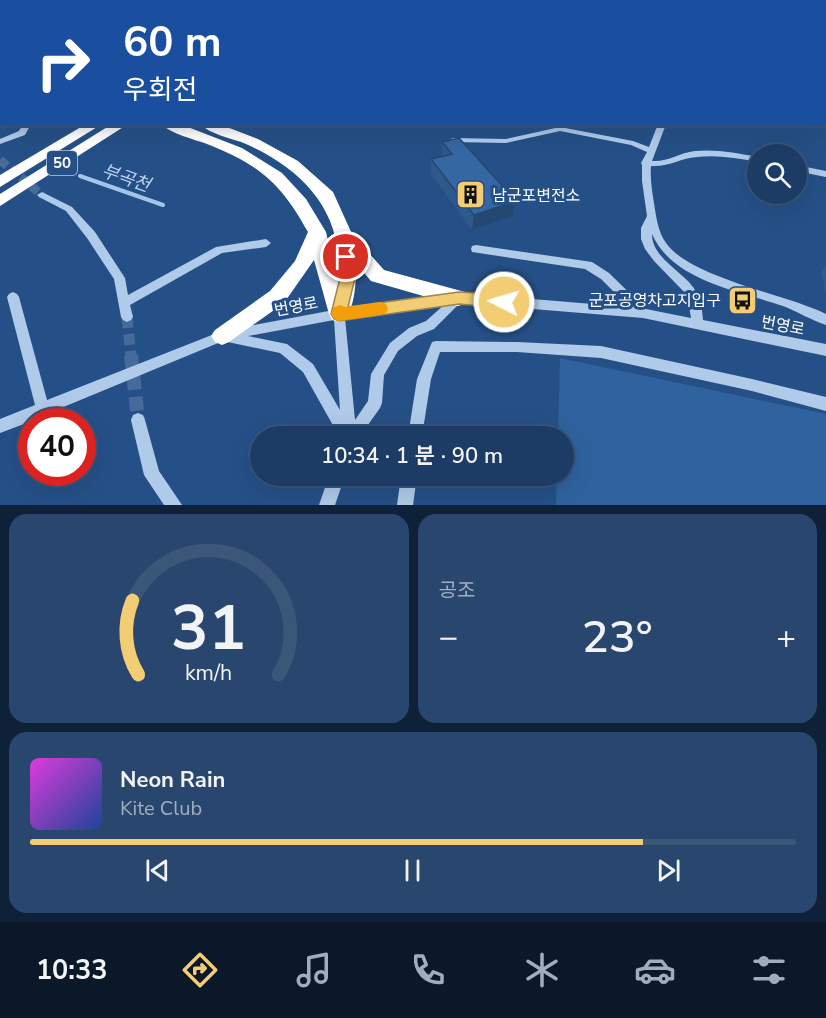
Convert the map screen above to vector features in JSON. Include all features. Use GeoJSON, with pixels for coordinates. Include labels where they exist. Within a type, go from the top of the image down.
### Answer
{"type":"FeatureCollection","features":[{"type":"Feature","properties":{"kind":"highway","name":"50"},"geometry":{"type":"LineString","coordinates":[[0,182],[93,126]]}},
{"type":"Feature","properties":{"kind":"highway","name":"50"},"geometry":{"type":"LineString","coordinates":[[0,201],[120,126]]}},
{"type":"Feature","properties":{"kind":"highway"},"geometry":{"type":"LineString","coordinates":[[211,126],[253,142],[293,164],[327,196],[345,237],[378,276],[459,298]]}},
{"type":"Feature","properties":{"kind":"highway"},"geometry":{"type":"LineString","coordinates":[[173,127],[237,151],[277,176],[300,203],[317,232],[326,276],[339,314]]}},
{"type":"Feature","properties":{"kind":"highway"},"geometry":{"type":"LineString","coordinates":[[222,336],[277,297],[302,265],[317,232]]}},
{"type":"Feature","properties":{"kind":"highway"},"geometry":{"type":"LineString","coordinates":[[339,314],[347,278],[345,237]]}},
{"type":"Feature","properties":{"kind":"street"},"geometry":{"type":"LineString","coordinates":[[0,141],[22,133],[26,126]]}},
{"type":"Feature","properties":{"kind":"street"},"geometry":{"type":"LineString","coordinates":[[661,126],[652,151],[645,162],[651,217],[665,250],[689,269],[779,300],[826,320]]}},
{"type":"Feature","properties":{"kind":"street"},"geometry":{"type":"LineString","coordinates":[[453,140],[506,141],[560,129],[633,143],[652,151]]}},
{"type":"Feature","properties":{"kind":"street"},"geometry":{"type":"LineString","coordinates":[[645,162],[663,164],[694,154],[729,154],[747,158]]}},
{"type":"Feature","properties":{"kind":"street"},"geometry":{"type":"LineString","coordinates":[[807,170],[826,174]]}},
{"type":"Feature","properties":{"kind":"street"},"geometry":{"type":"LineString","coordinates":[[42,195],[69,209],[91,235],[119,278],[127,317]]}},
{"type":"Feature","properties":{"kind":"street"},"geometry":{"type":"LineString","coordinates":[[651,217],[644,228],[645,240],[657,258],[693,294],[698,324]]}},
{"type":"Feature","properties":{"kind":"street"},"geometry":{"type":"LineString","coordinates":[[124,303],[220,250],[266,243]]}},
{"type":"Feature","properties":{"kind":"street"},"geometry":{"type":"LineString","coordinates":[[476,249],[588,265],[605,276],[643,313]]}},
{"type":"Feature","properties":{"kind":"street"},"geometry":{"type":"LineString","coordinates":[[13,297],[42,408]]}},
{"type":"Feature","properties":{"kind":"street"},"geometry":{"type":"LineString","coordinates":[[358,426],[375,403],[378,374],[394,347],[413,332],[430,325],[459,298]]}},
{"type":"Feature","properties":{"kind":"street","name":"번영로"},"geometry":{"type":"LineString","coordinates":[[48,408],[222,336],[339,314],[459,298],[643,313],[826,350]]}},
{"type":"Feature","properties":{"kind":"street"},"geometry":{"type":"LineString","coordinates":[[339,314],[349,426]]}},
{"type":"Feature","properties":{"kind":"street"},"geometry":{"type":"LineString","coordinates":[[417,426],[424,379],[436,346],[430,325]]}},
{"type":"Feature","properties":{"kind":"street"},"geometry":{"type":"LineString","coordinates":[[222,336],[283,348],[308,368],[344,426]]}},
{"type":"Feature","properties":{"kind":"street"},"geometry":{"type":"LineString","coordinates":[[436,346],[517,347],[602,352],[826,404]]}},
{"type":"Feature","properties":{"kind":"street","name":"번영로"},"geometry":{"type":"LineString","coordinates":[[0,426],[18,419]]}},
{"type":"Feature","properties":{"kind":"street"},"geometry":{"type":"LineString","coordinates":[[138,420],[152,475],[174,505]]}},
{"type":"Feature","properties":{"kind":"street"},"geometry":{"type":"LineString","coordinates":[[327,505],[334,486]]}},
{"type":"Feature","properties":{"kind":"street"},"geometry":{"type":"LineString","coordinates":[[405,505],[408,486]]}},
{"type":"Feature","properties":{"kind":"shaded area"},"geometry":{"type":"Polygon","coordinates":[[[560,358],[826,414],[826,505],[556,505],[557,486],[574,486],[574,426],[558,426],[560,358]]]}},
{"type":"Feature","properties":{"kind":"building","name":"남군포변전소"},"geometry":{"type":"Polygon","coordinates":[[[459,138],[516,201],[474,215],[431,159],[452,154],[442,142],[459,138]]]}},
{"type":"Feature","properties":{"kind":"waterway","name":"부곡천"},"geometry":{"type":"LineString","coordinates":[[80,176],[163,205]]}},
{"type":"Feature","properties":{"kind":"tunnel"},"geometry":{"type":"LineString","coordinates":[[0,160],[42,195]]}},
{"type":"Feature","properties":{"kind":"tunnel"},"geometry":{"type":"LineString","coordinates":[[127,317],[131,356]]}},
{"type":"Feature","properties":{"kind":"tunnel"},"geometry":{"type":"LineString","coordinates":[[131,355],[138,420]]}},
{"type":"Feature","properties":{"kind":"slow traffic"},"geometry":{"type":"LineString","coordinates":[[340,311],[339,314],[380,309]]}},
{"type":"Feature","properties":{"kind":"place","name":"남군포변전소"},"geometry":{"type":"Point","coordinates":[471,195]}},
{"type":"Feature","properties":{"kind":"place","name":"군포공영차고지입구"},"geometry":{"type":"Point","coordinates":[742,300]}},
{"type":"Feature","properties":{"kind":"route"},"geometry":{"type":"LineString","coordinates":[[346,257],[347,278],[339,314],[459,298],[504,302]]}}]}
